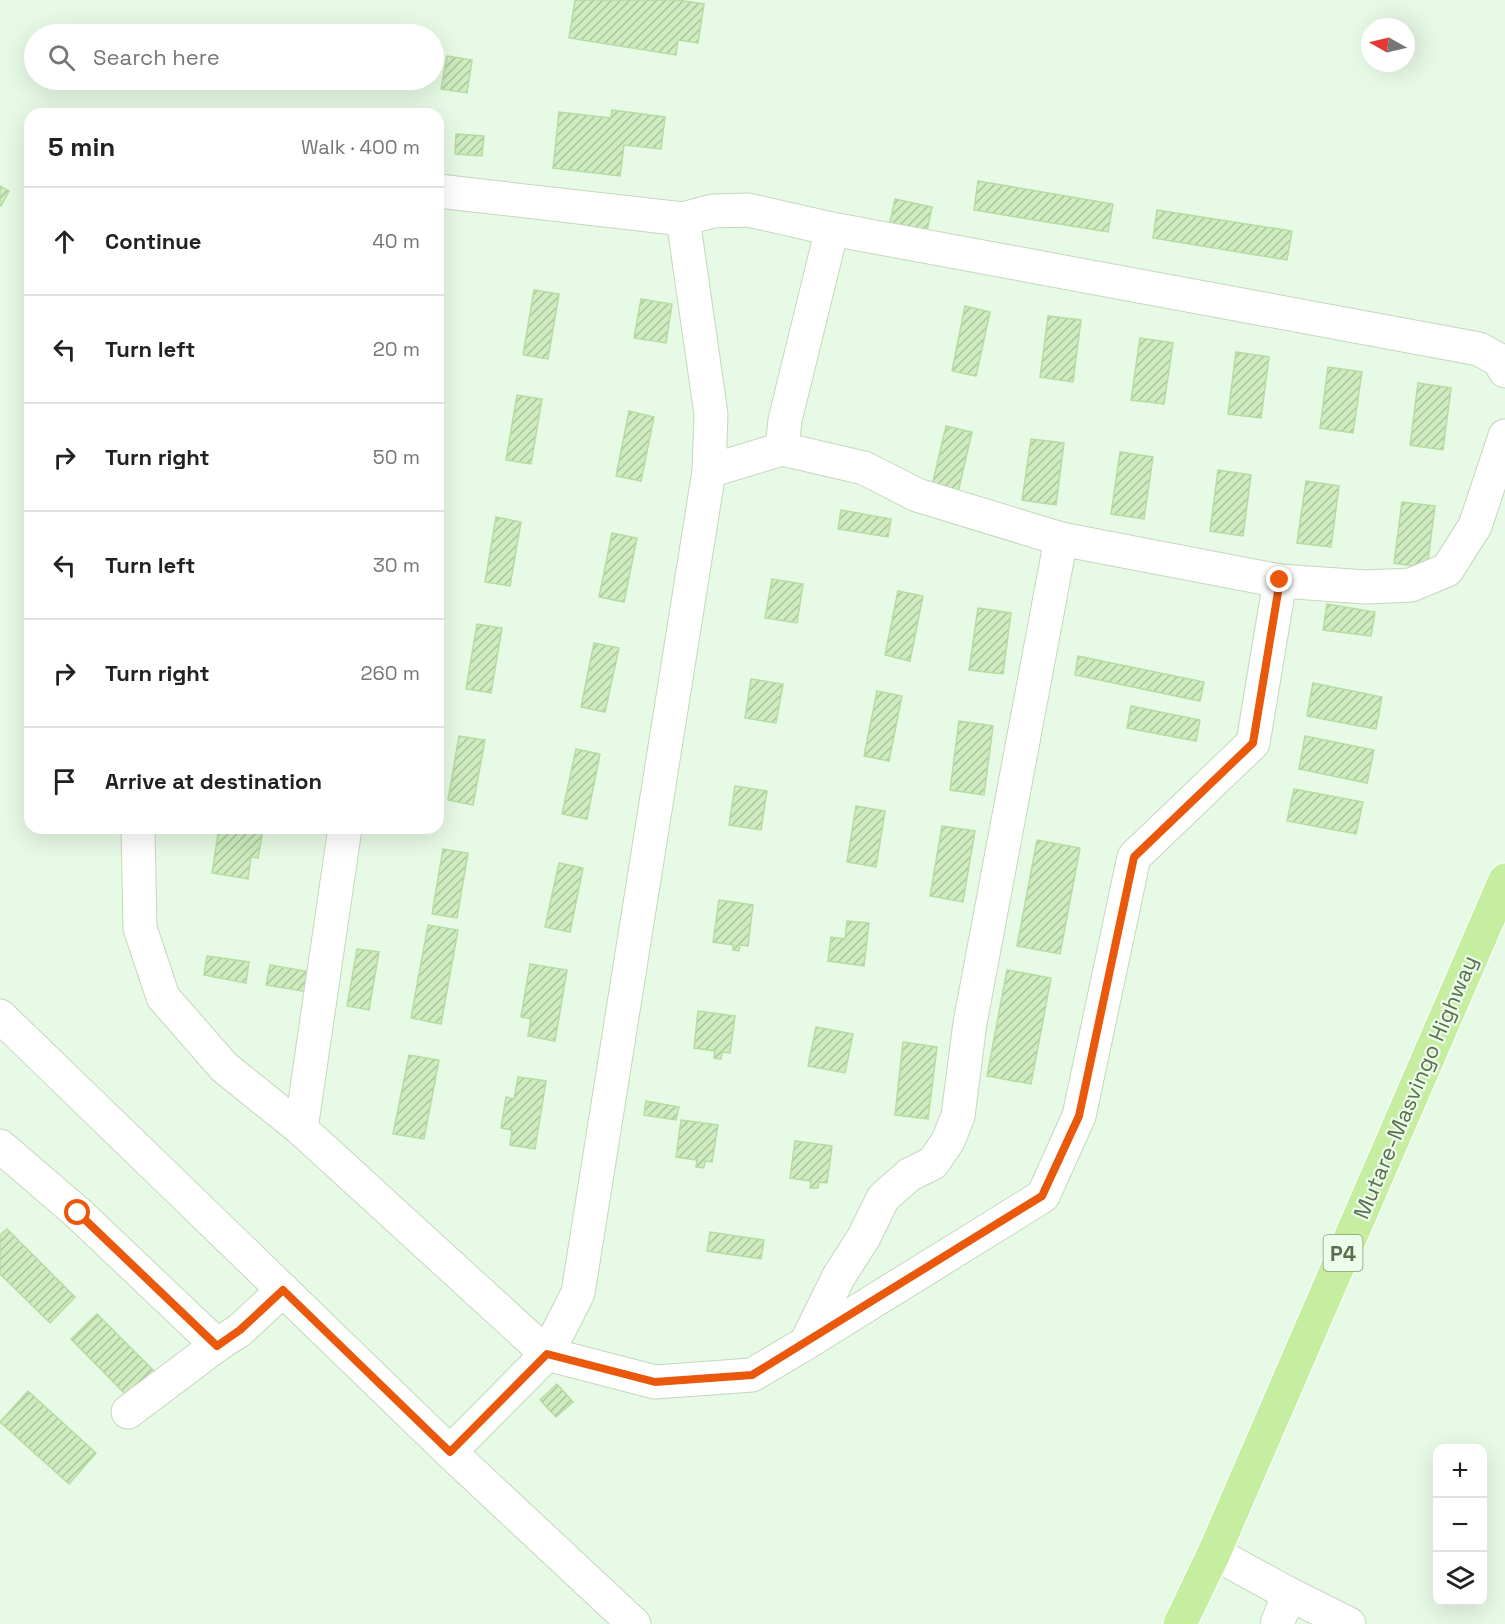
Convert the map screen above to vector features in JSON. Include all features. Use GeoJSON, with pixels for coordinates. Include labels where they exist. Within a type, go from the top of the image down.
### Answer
{"type":"FeatureCollection","features":[{"type":"Feature","properties":{"kind":"highway","name":"Mutare-Masvingo Highway"},"geometry":{"type":"LineString","coordinates":[[1180,1624],[1214,1553],[1505,880]]}},
{"type":"Feature","properties":{"kind":"street"},"geometry":{"type":"LineString","coordinates":[[444,192],[683,219],[713,211],[748,210],[832,229],[1479,349],[1499,360],[1505,371]]}},
{"type":"Feature","properties":{"kind":"street"},"geometry":{"type":"LineString","coordinates":[[450,1452],[547,1354],[578,1293],[709,471],[711,414],[683,219]]}},
{"type":"Feature","properties":{"kind":"street"},"geometry":{"type":"LineString","coordinates":[[782,449],[785,420],[832,229]]}},
{"type":"Feature","properties":{"kind":"street"},"geometry":{"type":"LineString","coordinates":[[709,471],[782,449],[864,468],[917,495],[1061,539],[1280,580],[1366,587],[1411,585],[1447,570],[1475,526],[1505,436]]}},
{"type":"Feature","properties":{"kind":"street"},"geometry":{"type":"LineString","coordinates":[[806,1343],[839,1276],[864,1237],[883,1198],[909,1175],[933,1163],[948,1142],[958,1116],[970,1023],[1061,539]]}},
{"type":"Feature","properties":{"kind":"street"},"geometry":{"type":"LineString","coordinates":[[138,834],[140,928],[163,997],[224,1067],[301,1129],[547,1354],[655,1382],[752,1375],[1042,1196],[1079,1116],[1134,857],[1253,743],[1280,580]]}},
{"type":"Feature","properties":{"kind":"street"},"geometry":{"type":"LineString","coordinates":[[301,1129],[344,834]]}},
{"type":"Feature","properties":{"kind":"street"},"geometry":{"type":"LineString","coordinates":[[0,1016],[450,1452],[634,1624]]}},
{"type":"Feature","properties":{"kind":"street"},"geometry":{"type":"LineString","coordinates":[[0,1146],[78,1213],[217,1346]]}},
{"type":"Feature","properties":{"kind":"street"},"geometry":{"type":"LineString","coordinates":[[128,1412],[240,1330],[283,1290]]}},
{"type":"Feature","properties":{"kind":"street"},"geometry":{"type":"LineString","coordinates":[[1214,1553],[1348,1624]]}},
{"type":"Feature","properties":{"kind":"street"},"geometry":{"type":"LineString","coordinates":[[1276,1624],[1289,1594]]}},
{"type":"Feature","properties":{"kind":"building"},"geometry":{"type":"Polygon","coordinates":[[[575,0],[678,0],[704,4],[698,43],[678,40],[676,55],[569,38],[575,0]]]}},
{"type":"Feature","properties":{"kind":"building"},"geometry":{"type":"Polygon","coordinates":[[[447,56],[472,60],[467,93],[444,89],[447,56]]]}},
{"type":"Feature","properties":{"kind":"building"},"geometry":{"type":"Polygon","coordinates":[[[612,110],[665,117],[661,149],[624,145],[620,176],[553,168],[559,112],[611,118],[612,110]]]}},
{"type":"Feature","properties":{"kind":"building"},"geometry":{"type":"Polygon","coordinates":[[[456,134],[484,136],[482,156],[455,154],[456,134]]]}},
{"type":"Feature","properties":{"kind":"building"},"geometry":{"type":"Polygon","coordinates":[[[978,181],[1113,204],[1108,232],[974,210],[978,181]]]}},
{"type":"Feature","properties":{"kind":"building"},"geometry":{"type":"Polygon","coordinates":[[[0,186],[9,191],[1,206],[0,205],[0,186]]]}},
{"type":"Feature","properties":{"kind":"building"},"geometry":{"type":"Polygon","coordinates":[[[895,199],[932,207],[926,235],[889,227],[895,199]]]}},
{"type":"Feature","properties":{"kind":"building"},"geometry":{"type":"Polygon","coordinates":[[[1157,210],[1292,231],[1287,260],[1153,238],[1157,210]]]}},
{"type":"Feature","properties":{"kind":"building"},"geometry":{"type":"Polygon","coordinates":[[[534,290],[559,294],[548,359],[523,355],[534,290]]]}},
{"type":"Feature","properties":{"kind":"building"},"geometry":{"type":"Polygon","coordinates":[[[641,299],[672,304],[666,343],[634,338],[641,299]]]}},
{"type":"Feature","properties":{"kind":"building"},"geometry":{"type":"Polygon","coordinates":[[[965,306],[990,312],[976,376],[952,371],[965,306]]]}},
{"type":"Feature","properties":{"kind":"building"},"geometry":{"type":"Polygon","coordinates":[[[1048,316],[1081,320],[1073,382],[1040,377],[1048,316]]]}},
{"type":"Feature","properties":{"kind":"building"},"geometry":{"type":"Polygon","coordinates":[[[1140,338],[1173,343],[1164,404],[1131,400],[1140,338]]]}},
{"type":"Feature","properties":{"kind":"building"},"geometry":{"type":"Polygon","coordinates":[[[1236,352],[1269,357],[1261,418],[1228,414],[1236,352]]]}},
{"type":"Feature","properties":{"kind":"building"},"geometry":{"type":"Polygon","coordinates":[[[1328,367],[1362,372],[1353,433],[1320,428],[1328,367]]]}},
{"type":"Feature","properties":{"kind":"building"},"geometry":{"type":"Polygon","coordinates":[[[1418,383],[1451,388],[1443,450],[1410,445],[1418,383]]]}},
{"type":"Feature","properties":{"kind":"building"},"geometry":{"type":"Polygon","coordinates":[[[517,395],[542,399],[531,464],[506,460],[517,395]]]}},
{"type":"Feature","properties":{"kind":"building"},"geometry":{"type":"Polygon","coordinates":[[[629,411],[654,417],[641,481],[616,476],[629,411]]]}},
{"type":"Feature","properties":{"kind":"building"},"geometry":{"type":"Polygon","coordinates":[[[946,426],[972,432],[958,492],[932,486],[946,426]]]}},
{"type":"Feature","properties":{"kind":"building"},"geometry":{"type":"Polygon","coordinates":[[[1031,439],[1064,443],[1056,505],[1022,500],[1031,439]]]}},
{"type":"Feature","properties":{"kind":"building"},"geometry":{"type":"Polygon","coordinates":[[[1120,452],[1153,457],[1144,519],[1111,514],[1120,452]]]}},
{"type":"Feature","properties":{"kind":"building"},"geometry":{"type":"Polygon","coordinates":[[[1218,470],[1251,475],[1243,536],[1210,531],[1218,470]]]}},
{"type":"Feature","properties":{"kind":"building"},"geometry":{"type":"Polygon","coordinates":[[[1306,481],[1339,486],[1331,547],[1297,543],[1306,481]]]}},
{"type":"Feature","properties":{"kind":"building"},"geometry":{"type":"Polygon","coordinates":[[[1402,502],[1435,506],[1427,568],[1394,563],[1402,502]]]}},
{"type":"Feature","properties":{"kind":"building"},"geometry":{"type":"Polygon","coordinates":[[[841,510],[891,519],[888,537],[838,529],[841,510]]]}},
{"type":"Feature","properties":{"kind":"building"},"geometry":{"type":"Polygon","coordinates":[[[496,517],[521,522],[510,586],[485,582],[496,517]]]}},
{"type":"Feature","properties":{"kind":"building"},"geometry":{"type":"Polygon","coordinates":[[[612,533],[637,538],[624,602],[599,597],[612,533]]]}},
{"type":"Feature","properties":{"kind":"building"},"geometry":{"type":"Polygon","coordinates":[[[772,579],[803,584],[797,623],[765,618],[772,579]]]}},
{"type":"Feature","properties":{"kind":"building"},"geometry":{"type":"Polygon","coordinates":[[[898,591],[923,596],[910,661],[885,655],[898,591]]]}},
{"type":"Feature","properties":{"kind":"building"},"geometry":{"type":"Polygon","coordinates":[[[1327,604],[1375,612],[1371,636],[1323,630],[1327,604]]]}},
{"type":"Feature","properties":{"kind":"building"},"geometry":{"type":"Polygon","coordinates":[[[978,608],[1011,613],[1003,674],[969,670],[978,608]]]}},
{"type":"Feature","properties":{"kind":"building"},"geometry":{"type":"Polygon","coordinates":[[[477,624],[502,628],[491,693],[466,689],[477,624]]]}},
{"type":"Feature","properties":{"kind":"building"},"geometry":{"type":"Polygon","coordinates":[[[594,643],[619,648],[605,712],[581,707],[594,643]]]}},
{"type":"Feature","properties":{"kind":"building"},"geometry":{"type":"Polygon","coordinates":[[[1078,656],[1204,682],[1200,701],[1075,675],[1078,656]]]}},
{"type":"Feature","properties":{"kind":"building"},"geometry":{"type":"Polygon","coordinates":[[[751,679],[783,684],[776,723],[745,718],[751,679]]]}},
{"type":"Feature","properties":{"kind":"building"},"geometry":{"type":"Polygon","coordinates":[[[1313,683],[1382,697],[1376,729],[1307,716],[1313,683]]]}},
{"type":"Feature","properties":{"kind":"building"},"geometry":{"type":"Polygon","coordinates":[[[877,691],[902,696],[889,761],[864,756],[877,691]]]}},
{"type":"Feature","properties":{"kind":"building"},"geometry":{"type":"Polygon","coordinates":[[[1131,706],[1200,720],[1196,741],[1127,728],[1131,706]]]}},
{"type":"Feature","properties":{"kind":"building"},"geometry":{"type":"Polygon","coordinates":[[[959,721],[993,726],[984,795],[950,790],[959,721]]]}},
{"type":"Feature","properties":{"kind":"building"},"geometry":{"type":"Polygon","coordinates":[[[459,736],[485,740],[473,805],[448,800],[459,736]]]}},
{"type":"Feature","properties":{"kind":"building"},"geometry":{"type":"Polygon","coordinates":[[[1305,736],[1374,750],[1367,783],[1299,769],[1305,736]]]}},
{"type":"Feature","properties":{"kind":"building"},"geometry":{"type":"Polygon","coordinates":[[[576,749],[600,754],[587,819],[562,814],[576,749]]]}},
{"type":"Feature","properties":{"kind":"building"},"geometry":{"type":"Polygon","coordinates":[[[735,786],[767,791],[761,830],[729,825],[735,786]]]}},
{"type":"Feature","properties":{"kind":"building"},"geometry":{"type":"Polygon","coordinates":[[[1294,789],[1363,802],[1356,834],[1287,821],[1294,789]]]}},
{"type":"Feature","properties":{"kind":"building"},"geometry":{"type":"Polygon","coordinates":[[[856,806],[885,811],[876,867],[847,862],[856,806]]]}},
{"type":"Feature","properties":{"kind":"building"},"geometry":{"type":"Polygon","coordinates":[[[942,826],[975,831],[963,902],[930,896],[942,826]]]}},
{"type":"Feature","properties":{"kind":"building"},"geometry":{"type":"Polygon","coordinates":[[[218,834],[262,834],[258,858],[251,857],[248,879],[212,873],[218,834]]]}},
{"type":"Feature","properties":{"kind":"building"},"geometry":{"type":"Polygon","coordinates":[[[1037,840],[1080,848],[1060,954],[1017,946],[1037,840]]]}},
{"type":"Feature","properties":{"kind":"building"},"geometry":{"type":"Polygon","coordinates":[[[443,849],[468,853],[457,918],[432,914],[443,849]]]}},
{"type":"Feature","properties":{"kind":"building"},"geometry":{"type":"Polygon","coordinates":[[[559,863],[583,868],[570,932],[545,927],[559,863]]]}},
{"type":"Feature","properties":{"kind":"building"},"geometry":{"type":"Polygon","coordinates":[[[719,900],[753,905],[748,946],[740,945],[739,951],[733,950],[733,945],[713,942],[719,900]]]}},
{"type":"Feature","properties":{"kind":"building"},"geometry":{"type":"Polygon","coordinates":[[[847,921],[869,923],[864,966],[828,961],[831,937],[845,939],[847,921]]]}},
{"type":"Feature","properties":{"kind":"building"},"geometry":{"type":"Polygon","coordinates":[[[428,925],[458,930],[441,1024],[411,1018],[428,925]]]}},
{"type":"Feature","properties":{"kind":"building"},"geometry":{"type":"Polygon","coordinates":[[[357,949],[379,952],[369,1010],[347,1006],[357,949]]]}},
{"type":"Feature","properties":{"kind":"building"},"geometry":{"type":"Polygon","coordinates":[[[207,956],[249,962],[246,983],[204,975],[207,956]]]}},
{"type":"Feature","properties":{"kind":"building"},"geometry":{"type":"Polygon","coordinates":[[[530,964],[567,970],[555,1041],[528,1036],[531,1019],[521,1017],[530,964]]]}},
{"type":"Feature","properties":{"kind":"building"},"geometry":{"type":"Polygon","coordinates":[[[270,965],[311,972],[308,992],[266,985],[270,965]]]}},
{"type":"Feature","properties":{"kind":"building"},"geometry":{"type":"Polygon","coordinates":[[[1007,970],[1051,978],[1031,1084],[987,1076],[1007,970]]]}},
{"type":"Feature","properties":{"kind":"building"},"geometry":{"type":"Polygon","coordinates":[[[698,1011],[735,1016],[730,1053],[722,1052],[721,1059],[714,1058],[715,1051],[694,1048],[698,1011]]]}},
{"type":"Feature","properties":{"kind":"building"},"geometry":{"type":"Polygon","coordinates":[[[816,1027],[853,1034],[845,1073],[808,1066],[816,1027]]]}},
{"type":"Feature","properties":{"kind":"building"},"geometry":{"type":"Polygon","coordinates":[[[903,1042],[937,1047],[928,1119],[895,1115],[903,1042]]]}},
{"type":"Feature","properties":{"kind":"building"},"geometry":{"type":"Polygon","coordinates":[[[409,1055],[439,1060],[424,1139],[393,1134],[409,1055]]]}},
{"type":"Feature","properties":{"kind":"building"},"geometry":{"type":"Polygon","coordinates":[[[518,1077],[546,1081],[535,1149],[510,1145],[512,1130],[501,1128],[506,1097],[514,1099],[518,1077]]]}},
{"type":"Feature","properties":{"kind":"building"},"geometry":{"type":"Polygon","coordinates":[[[646,1101],[679,1107],[676,1120],[644,1115],[646,1101]]]}},
{"type":"Feature","properties":{"kind":"building"},"geometry":{"type":"Polygon","coordinates":[[[681,1120],[718,1125],[712,1162],[705,1161],[704,1168],[696,1167],[697,1160],[676,1157],[681,1120]]]}},
{"type":"Feature","properties":{"kind":"building"},"geometry":{"type":"Polygon","coordinates":[[[795,1141],[832,1146],[827,1183],[819,1182],[818,1188],[810,1188],[811,1181],[790,1178],[795,1141]]]}},
{"type":"Feature","properties":{"kind":"building"},"geometry":{"type":"Polygon","coordinates":[[[7,1229],[75,1297],[50,1323],[0,1274],[0,1235],[7,1229]]]}},
{"type":"Feature","properties":{"kind":"building"},"geometry":{"type":"Polygon","coordinates":[[[710,1232],[764,1240],[761,1259],[707,1251],[710,1232]]]}},
{"type":"Feature","properties":{"kind":"building"},"geometry":{"type":"Polygon","coordinates":[[[97,1314],[157,1374],[131,1400],[71,1339],[97,1314]]]}},
{"type":"Feature","properties":{"kind":"building"},"geometry":{"type":"Polygon","coordinates":[[[557,1384],[573,1402],[556,1417],[540,1400],[557,1384]]]}},
{"type":"Feature","properties":{"kind":"building"},"geometry":{"type":"Polygon","coordinates":[[[28,1391],[96,1453],[69,1484],[0,1422],[28,1391]]]}},
{"type":"Feature","properties":{"kind":"route"},"geometry":{"type":"LineString","coordinates":[[78,1213],[217,1346],[240,1330],[283,1290],[450,1452],[547,1354],[655,1382],[752,1375],[1042,1196],[1079,1116],[1134,857],[1253,743],[1280,580]]}}]}
